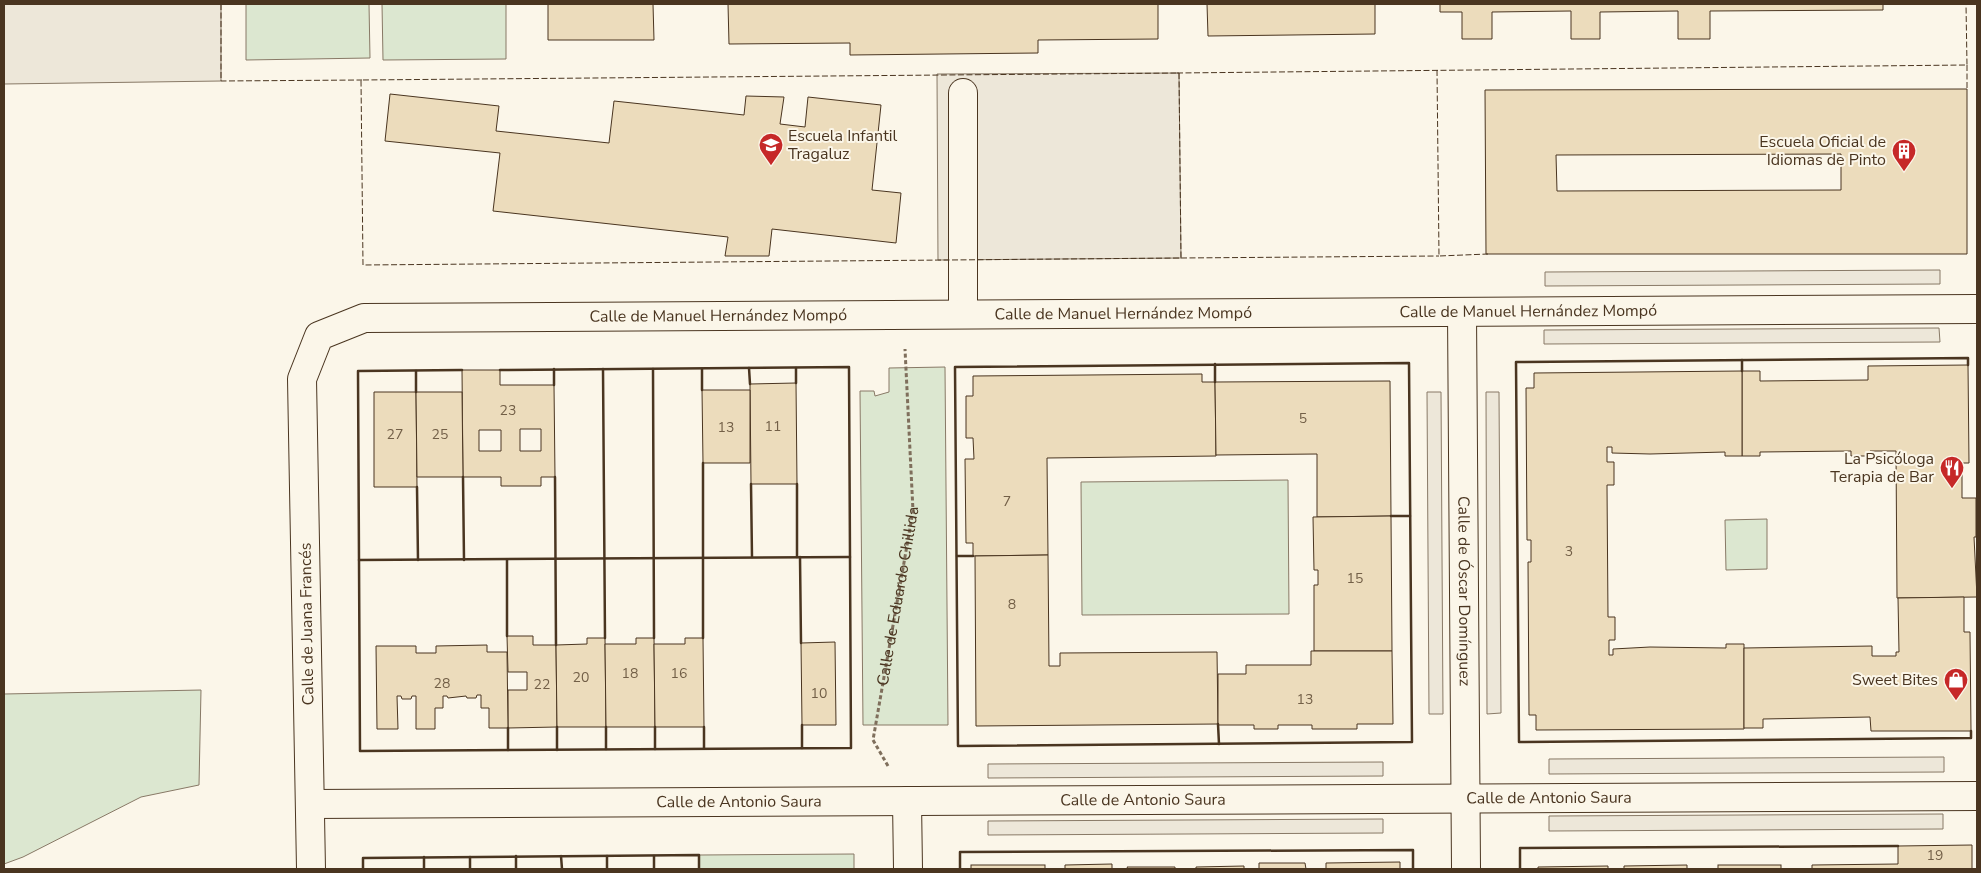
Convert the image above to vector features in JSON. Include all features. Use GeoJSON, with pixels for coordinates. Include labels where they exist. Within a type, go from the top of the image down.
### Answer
{"type":"FeatureCollection","features":[{"type":"Feature","properties":{"kind":"street"},"geometry":{"type":"LineString","coordinates":[[963,93],[963,314]]}},
{"type":"Feature","properties":{"kind":"street","name":"Calle de Manuel Hernández Mompó"},"geometry":{"type":"LineString","coordinates":[[302,379],[319,336],[364,318],[1977,309]]}},
{"type":"Feature","properties":{"kind":"street","name":"Calle de Óscar Domínguez"},"geometry":{"type":"LineString","coordinates":[[1462,313],[1466,869]]}},
{"type":"Feature","properties":{"kind":"street","name":"Calle de Juana Francés"},"geometry":{"type":"LineString","coordinates":[[302,379],[310,869]]}},
{"type":"Feature","properties":{"kind":"street","name":"Calle de Antonio Saura"},"geometry":{"type":"LineString","coordinates":[[310,804],[1977,796]]}},
{"type":"Feature","properties":{"kind":"street"},"geometry":{"type":"LineString","coordinates":[[907,802],[908,869]]}},
{"type":"Feature","properties":{"kind":"path","name":"Calle de Eduardo Chillida"},"geometry":{"type":"LineString","coordinates":[[903,314],[913,511],[873,740],[907,802]]}},
{"type":"Feature","properties":{"kind":"green space"},"geometry":{"type":"Polygon","coordinates":[[[246,4],[369,4],[370,58],[246,60],[246,4]]]}},
{"type":"Feature","properties":{"kind":"green space"},"geometry":{"type":"Polygon","coordinates":[[[382,4],[506,4],[506,59],[383,60],[382,4]]]}},
{"type":"Feature","properties":{"kind":"green space"},"geometry":{"type":"Polygon","coordinates":[[[945,367],[948,725],[863,725],[860,391],[874,391],[875,396],[889,392],[889,368],[945,367]]]}},
{"type":"Feature","properties":{"kind":"green space"},"geometry":{"type":"Polygon","coordinates":[[[1288,480],[1289,614],[1082,615],[1081,482],[1288,480]]]}},
{"type":"Feature","properties":{"kind":"green space"},"geometry":{"type":"Polygon","coordinates":[[[1767,519],[1767,569],[1726,570],[1725,520],[1767,519]]]}},
{"type":"Feature","properties":{"kind":"green space"},"geometry":{"type":"Polygon","coordinates":[[[201,690],[199,785],[141,797],[23,857],[4,864],[4,694],[201,690]]]}},
{"type":"Feature","properties":{"kind":"green space"},"geometry":{"type":"Polygon","coordinates":[[[854,854],[854,869],[699,869],[699,855],[854,854]]]}},
{"type":"Feature","properties":{"kind":"shaded area"},"geometry":{"type":"Polygon","coordinates":[[[4,4],[221,4],[221,81],[4,84],[4,4]]]}},
{"type":"Feature","properties":{"kind":"shaded area"},"geometry":{"type":"Polygon","coordinates":[[[1179,73],[1181,258],[938,260],[937,74],[1179,73]]]}},
{"type":"Feature","properties":{"kind":"shaded area"},"geometry":{"type":"Polygon","coordinates":[[[1940,270],[1940,284],[1545,286],[1545,272],[1940,270]]]}},
{"type":"Feature","properties":{"kind":"shaded area"},"geometry":{"type":"Polygon","coordinates":[[[1939,328],[1940,342],[1544,344],[1544,330],[1939,328]]]}},
{"type":"Feature","properties":{"kind":"shaded area"},"geometry":{"type":"Polygon","coordinates":[[[1427,392],[1441,392],[1443,714],[1429,714],[1427,392]]]}},
{"type":"Feature","properties":{"kind":"shaded area"},"geometry":{"type":"Polygon","coordinates":[[[1486,392],[1499,392],[1501,713],[1487,714],[1486,392]]]}},
{"type":"Feature","properties":{"kind":"shaded area"},"geometry":{"type":"Polygon","coordinates":[[[1944,757],[1944,772],[1549,774],[1549,759],[1944,757]]]}},
{"type":"Feature","properties":{"kind":"shaded area"},"geometry":{"type":"Polygon","coordinates":[[[1383,762],[1383,776],[988,778],[988,764],[1383,762]]]}},
{"type":"Feature","properties":{"kind":"shaded area"},"geometry":{"type":"Polygon","coordinates":[[[1943,814],[1943,829],[1549,831],[1549,816],[1943,814]]]}},
{"type":"Feature","properties":{"kind":"shaded area"},"geometry":{"type":"Polygon","coordinates":[[[1383,819],[1383,833],[988,835],[988,821],[1383,819]]]}},
{"type":"Feature","properties":{"kind":"building"},"geometry":{"type":"Polygon","coordinates":[[[548,4],[653,4],[654,40],[548,40],[548,4]]]}},
{"type":"Feature","properties":{"kind":"building"},"geometry":{"type":"Polygon","coordinates":[[[728,4],[1158,4],[1158,39],[1038,40],[1038,53],[850,55],[850,43],[729,44],[728,4]]]}},
{"type":"Feature","properties":{"kind":"building"},"geometry":{"type":"Polygon","coordinates":[[[1207,4],[1375,4],[1375,34],[1208,36],[1207,4]]]}},
{"type":"Feature","properties":{"kind":"building"},"geometry":{"type":"Polygon","coordinates":[[[1440,4],[1883,4],[1883,10],[1710,11],[1710,39],[1678,39],[1678,11],[1600,12],[1600,39],[1571,39],[1571,11],[1492,12],[1492,39],[1462,39],[1462,12],[1440,12],[1440,4]]]}},
{"type":"Feature","properties":{"kind":"building","name":"Escuela Oficial de Idiomas de Pinto"},"geometry":{"type":"Polygon","coordinates":[[[1967,89],[1967,254],[1486,254],[1485,90],[1967,89]],[[1841,154],[1556,155],[1557,191],[1841,190],[1841,154]]]}},
{"type":"Feature","properties":{"kind":"building"},"geometry":{"type":"Polygon","coordinates":[[[390,94],[499,106],[496,131],[609,143],[614,101],[744,115],[746,96],[784,97],[780,124],[805,127],[808,97],[881,105],[872,190],[901,193],[896,243],[772,229],[769,256],[725,256],[728,237],[493,211],[500,153],[385,141],[390,94]]]}},
{"type":"Feature","properties":{"kind":"building"},"geometry":{"type":"Polygon","coordinates":[[[1968,365],[1969,463],[1962,463],[1962,498],[1976,498],[1976,537],[1974,537],[1977,597],[1897,598],[1896,451],[1870,451],[1870,456],[1851,456],[1851,451],[1760,452],[1760,456],[1742,456],[1742,371],[1760,371],[1760,381],[1868,380],[1868,366],[1968,365]]]}},
{"type":"Feature","properties":{"kind":"building"},"geometry":{"type":"Polygon","coordinates":[[[462,370],[500,370],[500,385],[554,385],[555,477],[541,477],[541,486],[501,486],[501,477],[463,477],[462,370]],[[520,429],[520,451],[541,451],[541,429],[520,429]],[[479,430],[479,451],[501,451],[501,430],[479,430]]]}},
{"type":"Feature","properties":{"kind":"building"},"geometry":{"type":"Polygon","coordinates":[[[1742,371],[1742,456],[1725,456],[1725,452],[1612,453],[1612,447],[1607,447],[1607,462],[1614,462],[1614,485],[1607,485],[1608,617],[1615,617],[1615,640],[1609,640],[1609,655],[1613,655],[1613,649],[1650,647],[1726,648],[1726,644],[1744,644],[1744,729],[1536,730],[1536,715],[1529,715],[1528,562],[1531,562],[1531,540],[1527,540],[1526,388],[1534,388],[1534,373],[1742,371]]]}},
{"type":"Feature","properties":{"kind":"building"},"geometry":{"type":"Polygon","coordinates":[[[1202,374],[1202,382],[1215,382],[1216,456],[1047,458],[1048,555],[973,556],[973,543],[966,543],[965,459],[974,459],[973,438],[966,438],[966,396],[973,396],[973,376],[1202,374]]]}},
{"type":"Feature","properties":{"kind":"building"},"geometry":{"type":"Polygon","coordinates":[[[1390,381],[1391,516],[1317,517],[1317,454],[1216,455],[1215,382],[1390,381]]]}},
{"type":"Feature","properties":{"kind":"building"},"geometry":{"type":"Polygon","coordinates":[[[796,383],[797,484],[751,484],[750,384],[796,383]]]}},
{"type":"Feature","properties":{"kind":"building"},"geometry":{"type":"Polygon","coordinates":[[[702,390],[750,390],[750,463],[703,463],[702,390]]]}},
{"type":"Feature","properties":{"kind":"building"},"geometry":{"type":"Polygon","coordinates":[[[374,392],[416,392],[417,487],[374,487],[374,392]]]}},
{"type":"Feature","properties":{"kind":"building"},"geometry":{"type":"Polygon","coordinates":[[[416,392],[462,392],[463,477],[417,477],[416,392]]]}},
{"type":"Feature","properties":{"kind":"building"},"geometry":{"type":"Polygon","coordinates":[[[1391,516],[1392,651],[1314,651],[1314,585],[1318,585],[1318,570],[1314,570],[1313,517],[1391,516]]]}},
{"type":"Feature","properties":{"kind":"building"},"geometry":{"type":"Polygon","coordinates":[[[1048,555],[1049,666],[1060,666],[1060,653],[1217,652],[1218,724],[976,726],[975,556],[1048,555]]]}},
{"type":"Feature","properties":{"kind":"building"},"geometry":{"type":"Polygon","coordinates":[[[1964,597],[1964,632],[1970,632],[1971,731],[1871,731],[1870,717],[1763,719],[1763,728],[1744,728],[1744,648],[1872,646],[1872,656],[1896,656],[1896,652],[1899,652],[1898,598],[1964,597]]]}},
{"type":"Feature","properties":{"kind":"building"},"geometry":{"type":"Polygon","coordinates":[[[507,636],[533,636],[533,645],[556,645],[557,727],[508,728],[508,690],[527,690],[527,672],[508,672],[507,636]]]}},
{"type":"Feature","properties":{"kind":"building"},"geometry":{"type":"Polygon","coordinates":[[[587,638],[605,638],[606,727],[557,727],[556,645],[587,644],[587,638]]]}},
{"type":"Feature","properties":{"kind":"building"},"geometry":{"type":"Polygon","coordinates":[[[636,638],[654,638],[655,727],[606,727],[605,644],[636,644],[636,638]]]}},
{"type":"Feature","properties":{"kind":"building"},"geometry":{"type":"Polygon","coordinates":[[[685,638],[703,638],[704,727],[655,727],[654,644],[685,644],[685,638]]]}},
{"type":"Feature","properties":{"kind":"building"},"geometry":{"type":"Polygon","coordinates":[[[835,642],[836,725],[802,725],[801,643],[835,642]]]}},
{"type":"Feature","properties":{"kind":"building"},"geometry":{"type":"Polygon","coordinates":[[[487,645],[487,652],[507,652],[508,728],[489,728],[489,708],[481,708],[481,695],[477,695],[476,698],[467,698],[466,696],[448,698],[443,696],[443,708],[435,708],[435,729],[416,729],[416,696],[412,696],[411,699],[402,699],[401,696],[397,696],[398,729],[377,729],[376,646],[416,646],[416,653],[436,653],[436,646],[487,645]]]}},
{"type":"Feature","properties":{"kind":"building"},"geometry":{"type":"Polygon","coordinates":[[[1311,651],[1392,651],[1393,724],[1357,724],[1357,729],[1312,729],[1312,725],[1278,725],[1278,729],[1254,729],[1254,725],[1218,725],[1218,674],[1246,674],[1246,665],[1311,665],[1311,651]]]}},
{"type":"Feature","properties":{"kind":"building"},"geometry":{"type":"Polygon","coordinates":[[[1972,845],[1972,869],[1812,869],[1812,865],[1898,864],[1898,846],[1972,845]]]}},
{"type":"Feature","properties":{"kind":"building"},"geometry":{"type":"Polygon","coordinates":[[[1400,862],[1400,869],[1326,869],[1326,863],[1400,862]]]}},
{"type":"Feature","properties":{"kind":"building"},"geometry":{"type":"Polygon","coordinates":[[[1259,863],[1305,863],[1306,869],[1259,869],[1259,863]]]}},
{"type":"Feature","properties":{"kind":"building"},"geometry":{"type":"Polygon","coordinates":[[[1112,864],[1112,869],[1065,869],[1065,865],[1112,864]]]}},
{"type":"Feature","properties":{"kind":"building"},"geometry":{"type":"Polygon","coordinates":[[[971,865],[1045,865],[1045,869],[971,869],[971,865]]]}},
{"type":"Feature","properties":{"kind":"building"},"geometry":{"type":"Polygon","coordinates":[[[1687,865],[1687,869],[1624,869],[1624,866],[1687,865]]]}},
{"type":"Feature","properties":{"kind":"building"},"geometry":{"type":"Polygon","coordinates":[[[1718,865],[1781,865],[1781,869],[1718,869],[1718,865]]]}},
{"type":"Feature","properties":{"kind":"building"},"geometry":{"type":"Polygon","coordinates":[[[1244,866],[1244,869],[1196,869],[1196,867],[1244,866]]]}},
{"type":"Feature","properties":{"kind":"building"},"geometry":{"type":"Polygon","coordinates":[[[1608,866],[1608,869],[1538,869],[1538,867],[1608,866]]]}},
{"type":"Feature","properties":{"kind":"building"},"geometry":{"type":"Polygon","coordinates":[[[1127,867],[1175,867],[1175,869],[1128,869],[1127,867]]]}},
{"type":"Feature","properties":{"kind":"fence"},"geometry":{"type":"LineString","coordinates":[[221,4],[221,81],[362,80]]}},
{"type":"Feature","properties":{"kind":"fence"},"geometry":{"type":"LineString","coordinates":[[1177,73],[1967,65],[1966,4]]}},
{"type":"Feature","properties":{"kind":"fence"},"geometry":{"type":"LineString","coordinates":[[1967,65],[1967,90]]}},
{"type":"Feature","properties":{"kind":"fence"},"geometry":{"type":"LineString","coordinates":[[1437,70],[1439,256],[1488,254]]}},
{"type":"Feature","properties":{"kind":"fence"},"geometry":{"type":"LineString","coordinates":[[1179,73],[1181,258],[363,265],[361,80],[1179,73]]}},
{"type":"Feature","properties":{"kind":"fence"},"geometry":{"type":"LineString","coordinates":[[1181,258],[1439,256]]}},
{"type":"Feature","properties":{"kind":"wall"},"geometry":{"type":"LineString","coordinates":[[1968,365],[1968,358],[1516,362],[1519,742],[1971,738],[1971,731]]}},
{"type":"Feature","properties":{"kind":"wall"},"geometry":{"type":"LineString","coordinates":[[1742,360],[1742,371]]}},
{"type":"Feature","properties":{"kind":"wall"},"geometry":{"type":"LineString","coordinates":[[1409,363],[1412,742],[958,746],[955,367],[1409,363]]}},
{"type":"Feature","properties":{"kind":"wall"},"geometry":{"type":"LineString","coordinates":[[1215,364],[1215,382]]}},
{"type":"Feature","properties":{"kind":"wall"},"geometry":{"type":"LineString","coordinates":[[462,370],[358,371],[360,751],[851,748],[849,367],[500,370]]}},
{"type":"Feature","properties":{"kind":"wall"},"geometry":{"type":"LineString","coordinates":[[749,368],[750,384]]}},
{"type":"Feature","properties":{"kind":"wall"},"geometry":{"type":"LineString","coordinates":[[796,368],[796,383]]}},
{"type":"Feature","properties":{"kind":"wall"},"geometry":{"type":"LineString","coordinates":[[554,369],[554,385]]}},
{"type":"Feature","properties":{"kind":"wall"},"geometry":{"type":"LineString","coordinates":[[603,369],[605,638]]}},
{"type":"Feature","properties":{"kind":"wall"},"geometry":{"type":"LineString","coordinates":[[653,369],[654,638]]}},
{"type":"Feature","properties":{"kind":"wall"},"geometry":{"type":"LineString","coordinates":[[702,369],[702,390]]}},
{"type":"Feature","properties":{"kind":"wall"},"geometry":{"type":"LineString","coordinates":[[416,371],[416,392]]}},
{"type":"Feature","properties":{"kind":"wall"},"geometry":{"type":"LineString","coordinates":[[703,463],[703,638]]}},
{"type":"Feature","properties":{"kind":"wall"},"geometry":{"type":"LineString","coordinates":[[463,477],[464,560]]}},
{"type":"Feature","properties":{"kind":"wall"},"geometry":{"type":"LineString","coordinates":[[555,477],[556,645]]}},
{"type":"Feature","properties":{"kind":"wall"},"geometry":{"type":"LineString","coordinates":[[751,484],[752,557]]}},
{"type":"Feature","properties":{"kind":"wall"},"geometry":{"type":"LineString","coordinates":[[797,484],[797,557]]}},
{"type":"Feature","properties":{"kind":"wall"},"geometry":{"type":"LineString","coordinates":[[417,487],[418,560]]}},
{"type":"Feature","properties":{"kind":"wall"},"geometry":{"type":"LineString","coordinates":[[1391,516],[1410,516]]}},
{"type":"Feature","properties":{"kind":"wall"},"geometry":{"type":"LineString","coordinates":[[957,556],[973,556]]}},
{"type":"Feature","properties":{"kind":"wall"},"geometry":{"type":"LineString","coordinates":[[800,557],[801,643]]}},
{"type":"Feature","properties":{"kind":"wall"},"geometry":{"type":"LineString","coordinates":[[359,560],[850,557]]}},
{"type":"Feature","properties":{"kind":"wall"},"geometry":{"type":"LineString","coordinates":[[507,560],[507,636]]}},
{"type":"Feature","properties":{"kind":"wall"},"geometry":{"type":"LineString","coordinates":[[1218,724],[1219,744]]}},
{"type":"Feature","properties":{"kind":"wall"},"geometry":{"type":"LineString","coordinates":[[802,725],[802,748]]}},
{"type":"Feature","properties":{"kind":"wall"},"geometry":{"type":"LineString","coordinates":[[557,727],[557,750]]}},
{"type":"Feature","properties":{"kind":"wall"},"geometry":{"type":"LineString","coordinates":[[606,727],[606,749]]}},
{"type":"Feature","properties":{"kind":"wall"},"geometry":{"type":"LineString","coordinates":[[655,727],[655,749]]}},
{"type":"Feature","properties":{"kind":"wall"},"geometry":{"type":"LineString","coordinates":[[704,727],[704,748]]}},
{"type":"Feature","properties":{"kind":"wall"},"geometry":{"type":"LineString","coordinates":[[508,728],[508,750]]}},
{"type":"Feature","properties":{"kind":"wall"},"geometry":{"type":"LineString","coordinates":[[1520,869],[1520,848],[1898,846]]}},
{"type":"Feature","properties":{"kind":"wall"},"geometry":{"type":"LineString","coordinates":[[960,869],[960,852],[1413,850],[1413,869]]}},
{"type":"Feature","properties":{"kind":"wall"},"geometry":{"type":"LineString","coordinates":[[363,869],[363,858],[699,855],[699,869]]}},
{"type":"Feature","properties":{"kind":"wall"},"geometry":{"type":"LineString","coordinates":[[516,856],[516,869]]}},
{"type":"Feature","properties":{"kind":"wall"},"geometry":{"type":"LineString","coordinates":[[561,856],[562,869]]}},
{"type":"Feature","properties":{"kind":"wall"},"geometry":{"type":"LineString","coordinates":[[607,856],[607,869]]}},
{"type":"Feature","properties":{"kind":"wall"},"geometry":{"type":"LineString","coordinates":[[654,856],[654,869]]}},
{"type":"Feature","properties":{"kind":"wall"},"geometry":{"type":"LineString","coordinates":[[424,857],[424,869]]}},
{"type":"Feature","properties":{"kind":"wall"},"geometry":{"type":"LineString","coordinates":[[470,857],[470,869]]}},
{"type":"Feature","properties":{"kind":"place","name":"Escuela Infantil Tragaluz"},"geometry":{"type":"Point","coordinates":[771,166]}},
{"type":"Feature","properties":{"kind":"place","name":"Escuela Oficial de Idiomas de Pinto"},"geometry":{"type":"Point","coordinates":[1904,172]}},
{"type":"Feature","properties":{"kind":"place","name":"La Psicóloga Terapia de Bar"},"geometry":{"type":"Point","coordinates":[1952,489]}},
{"type":"Feature","properties":{"kind":"place","name":"Sweet Bites"},"geometry":{"type":"Point","coordinates":[1956,701]}}]}
